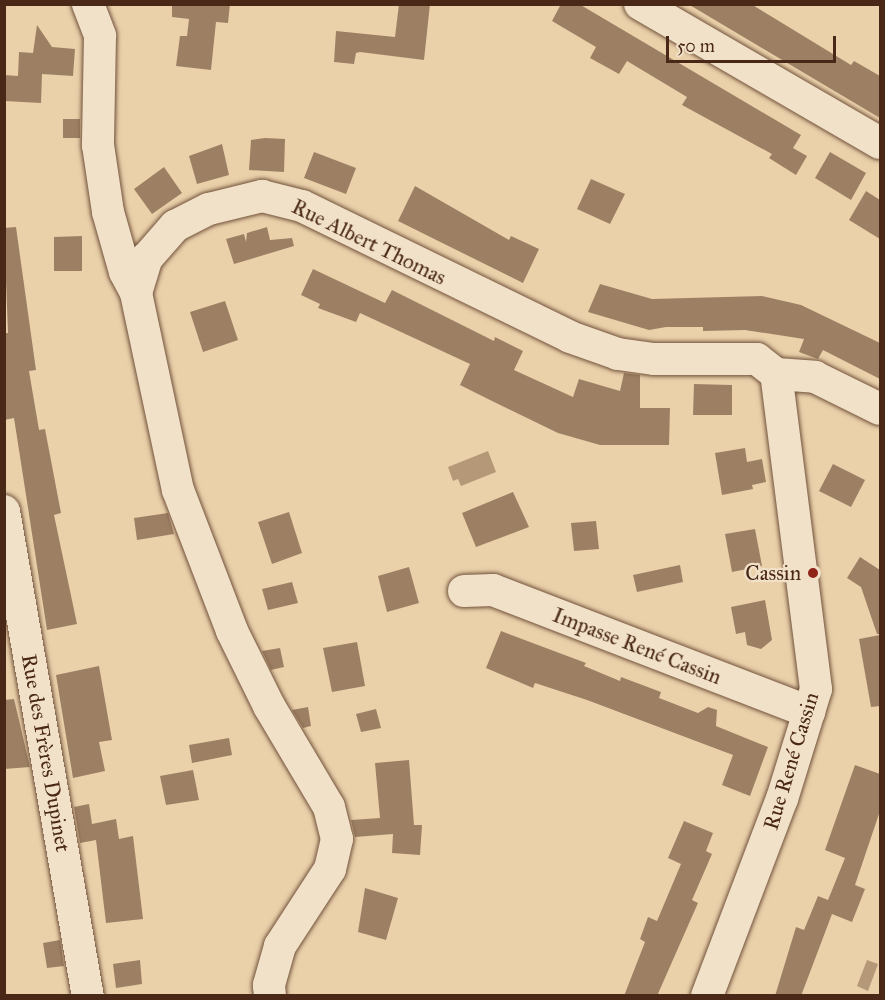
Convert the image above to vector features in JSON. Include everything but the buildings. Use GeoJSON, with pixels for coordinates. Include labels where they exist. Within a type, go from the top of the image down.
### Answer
{"type":"FeatureCollection","features":[{"type":"Feature","properties":{"kind":"street"},"geometry":{"type":"LineString","coordinates":[[88,4],[99,36],[98,145],[108,212],[125,272],[136,293],[178,490],[232,631],[269,706],[329,807],[337,839],[330,869],[280,946],[269,985],[270,996]]}},
{"type":"Feature","properties":{"kind":"street"},"geometry":{"type":"LineString","coordinates":[[640,4],[880,143]]}},
{"type":"Feature","properties":{"kind":"street","name":"Rue Albert Thomas"},"geometry":{"type":"LineString","coordinates":[[136,293],[147,258],[175,226],[209,209],[262,196],[302,206],[549,328],[618,354],[654,359],[757,359],[776,374],[815,377],[880,409]]}},
{"type":"Feature","properties":{"kind":"street","name":"Rue René Cassin"},"geometry":{"type":"LineString","coordinates":[[706,996],[782,799],[816,689],[776,374]]}},
{"type":"Feature","properties":{"kind":"street","name":"Rue des Frères Dupinet"},"geometry":{"type":"LineString","coordinates":[[4,511],[88,996]]}},
{"type":"Feature","properties":{"kind":"street","name":"Impasse René Cassin"},"geometry":{"type":"LineString","coordinates":[[464,591],[493,590],[809,712]]}},
{"type":"Feature","properties":{"kind":"shaded area"},"geometry":{"type":"Polygon","coordinates":[[[488,451],[496,472],[461,486],[458,479],[453,481],[448,467],[488,451]]]}},
{"type":"Feature","properties":{"kind":"shaded area"},"geometry":{"type":"Polygon","coordinates":[[[867,960],[878,964],[868,991],[857,986],[867,960]]]}},
{"type":"Feature","properties":{"kind":"place","name":"Cassin"},"geometry":{"type":"Point","coordinates":[813,573]}}]}
